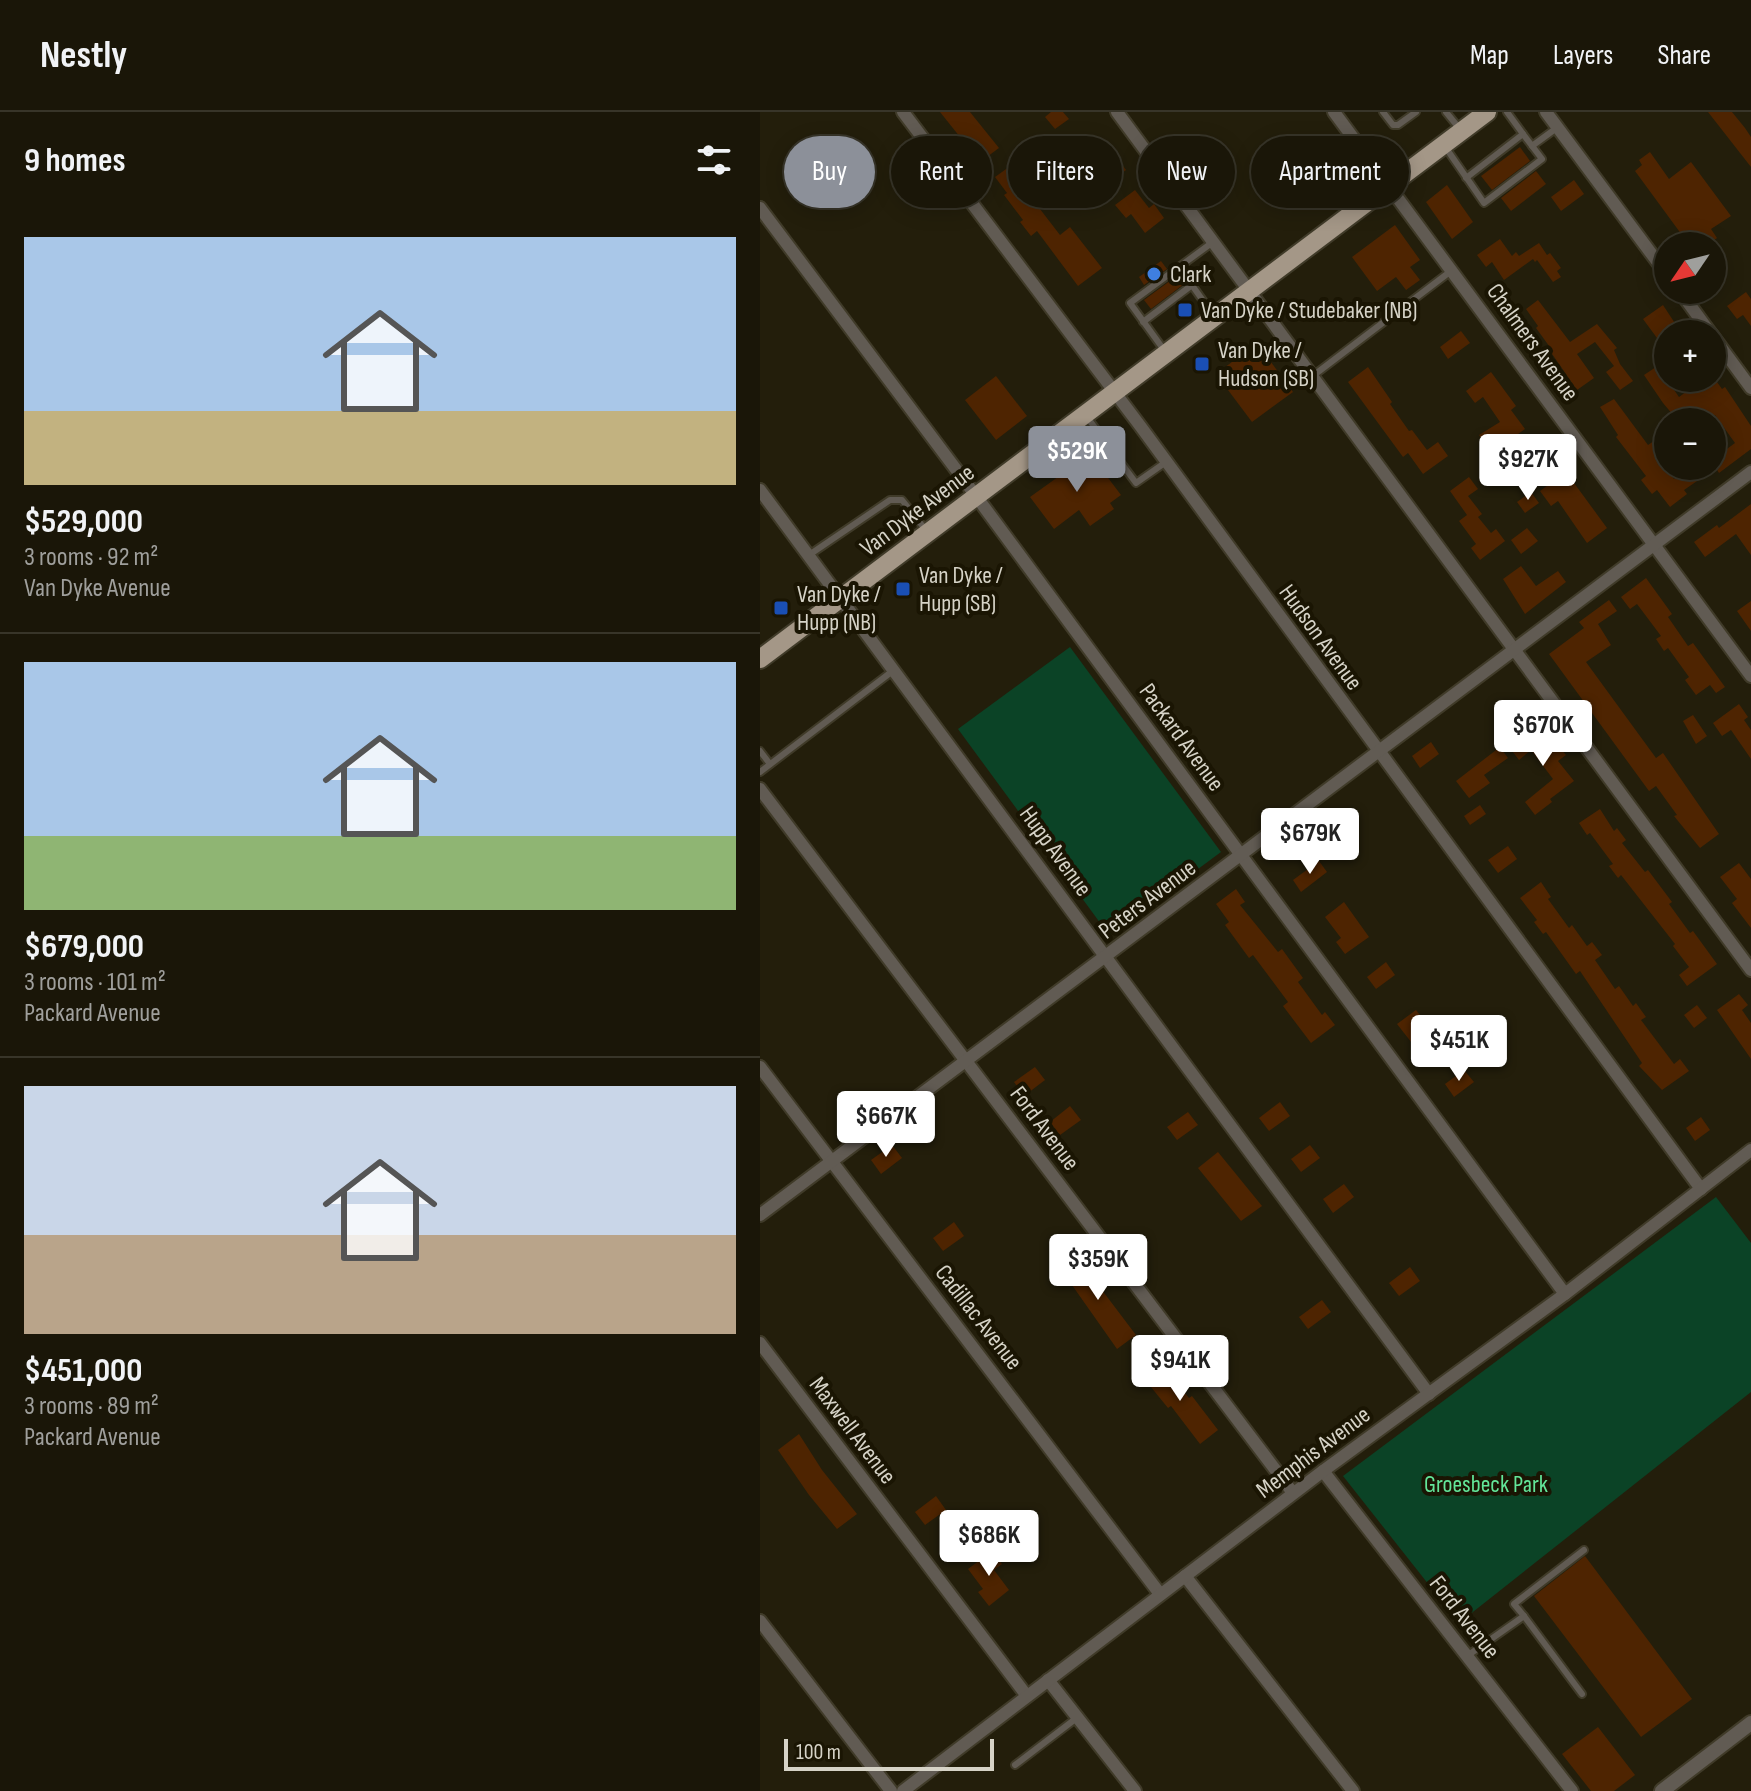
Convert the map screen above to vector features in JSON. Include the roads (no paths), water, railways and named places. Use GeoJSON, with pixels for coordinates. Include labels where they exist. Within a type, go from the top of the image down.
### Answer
{"type":"FeatureCollection","features":[{"type":"Feature","properties":{"kind":"main road","name":"Van Dyke Avenue"},"geometry":{"type":"LineString","coordinates":[[1409,171],[1487,112]]}},
{"type":"Feature","properties":{"kind":"main road","name":"Van Dyke Avenue"},"geometry":{"type":"LineString","coordinates":[[761,657],[1359,208]]}},
{"type":"Feature","properties":{"kind":"street","name":"Hudson Avenue"},"geometry":{"type":"LineString","coordinates":[[903,112],[1166,462],[1701,1189]]}},
{"type":"Feature","properties":{"kind":"street"},"geometry":{"type":"LineString","coordinates":[[1117,112],[1251,289],[1751,970]]}},
{"type":"Feature","properties":{"kind":"street","name":"Chalmers Avenue"},"geometry":{"type":"LineString","coordinates":[[1335,112],[1353,136]]}},
{"type":"Feature","properties":{"kind":"street"},"geometry":{"type":"LineString","coordinates":[[1546,112],[1654,257]]}},
{"type":"Feature","properties":{"kind":"street","name":"Packard Avenue"},"geometry":{"type":"LineString","coordinates":[[760,208],[1565,1294]]}},
{"type":"Feature","properties":{"kind":"street","name":"Chalmers Avenue"},"geometry":{"type":"LineString","coordinates":[[1407,208],[1751,676]]}},
{"type":"Feature","properties":{"kind":"street"},"geometry":{"type":"LineString","coordinates":[[1726,353],[1751,388]]}},
{"type":"Feature","properties":{"kind":"street","name":"Peters Avenue"},"geometry":{"type":"LineString","coordinates":[[760,1215],[1751,472]]}},
{"type":"Feature","properties":{"kind":"street","name":"Hupp Avenue"},"geometry":{"type":"LineString","coordinates":[[760,490],[1429,1394]]}},
{"type":"Feature","properties":{"kind":"street","name":"Ford Avenue"},"geometry":{"type":"LineString","coordinates":[[760,789],[1293,1493]]}},
{"type":"Feature","properties":{"kind":"street","name":"Cadillac Avenue"},"geometry":{"type":"LineString","coordinates":[[760,1067],[1160,1594]]}},
{"type":"Feature","properties":{"kind":"street","name":"Memphis Avenue"},"geometry":{"type":"LineString","coordinates":[[911,1789],[1160,1594],[1565,1294],[1751,1150]]}},
{"type":"Feature","properties":{"kind":"street","name":"Maxwell Avenue"},"geometry":{"type":"LineString","coordinates":[[760,1343],[1027,1696]]}},
{"type":"Feature","properties":{"kind":"street","name":"Ford Avenue"},"geometry":{"type":"LineString","coordinates":[[1323,1471],[1572,1791]]}},
{"type":"Feature","properties":{"kind":"street"},"geometry":{"type":"LineString","coordinates":[[1185,1576],[1353,1791]]}},
{"type":"Feature","properties":{"kind":"street"},"geometry":{"type":"LineString","coordinates":[[760,1621],[891,1791]]}},
{"type":"Feature","properties":{"kind":"street"},"geometry":{"type":"LineString","coordinates":[[1048,1680],[1135,1791]]}},
{"type":"Feature","properties":{"kind":"street"},"geometry":{"type":"LineString","coordinates":[[1662,1791],[1751,1723]]}},
{"type":"Feature","properties":{"kind":"lane"},"geometry":{"type":"LineString","coordinates":[[1383,112],[1393,125],[1398,125],[1416,112]]}},
{"type":"Feature","properties":{"kind":"lane"},"geometry":{"type":"LineString","coordinates":[[1446,112],[1462,131]]}},
{"type":"Feature","properties":{"kind":"lane"},"geometry":{"type":"LineString","coordinates":[[1444,145],[1484,203],[1521,171],[1542,159],[1507,112]]}},
{"type":"Feature","properties":{"kind":"lane"},"geometry":{"type":"LineString","coordinates":[[1532,146],[1558,127]]}},
{"type":"Feature","properties":{"kind":"lane"},"geometry":{"type":"LineString","coordinates":[[1466,178],[1487,167],[1523,134]]}},
{"type":"Feature","properties":{"kind":"lane"},"geometry":{"type":"LineString","coordinates":[[1166,353],[1130,303],[1214,241]]}},
{"type":"Feature","properties":{"kind":"lane"},"geometry":{"type":"LineString","coordinates":[[1179,267],[1215,316]]}},
{"type":"Feature","properties":{"kind":"lane"},"geometry":{"type":"LineString","coordinates":[[1314,375],[1452,270]]}},
{"type":"Feature","properties":{"kind":"lane"},"geometry":{"type":"LineString","coordinates":[[1143,322],[1192,285]]}},
{"type":"Feature","properties":{"kind":"lane"},"geometry":{"type":"LineString","coordinates":[[1085,414],[1136,483],[1166,462]]}},
{"type":"Feature","properties":{"kind":"lane"},"geometry":{"type":"LineString","coordinates":[[809,555],[896,498],[902,500],[928,532]]}},
{"type":"Feature","properties":{"kind":"lane"},"geometry":{"type":"LineString","coordinates":[[760,772],[895,670]]}},
{"type":"Feature","properties":{"kind":"lane"},"geometry":{"type":"LineString","coordinates":[[760,751],[770,764]]}},
{"type":"Feature","properties":{"kind":"lane"},"geometry":{"type":"LineString","coordinates":[[1582,1694],[1514,1604],[1584,1550]]}},
{"type":"Feature","properties":{"kind":"lane"},"geometry":{"type":"LineString","coordinates":[[1467,1656],[1524,1616]]}},
{"type":"Feature","properties":{"kind":"lane"},"geometry":{"type":"LineString","coordinates":[[1015,1765],[1078,1717]]}},
{"type":"Feature","properties":{"kind":"place","name":"Clark"},"geometry":{"type":"Point","coordinates":[1154,274]}},
{"type":"Feature","properties":{"kind":"place","name":"Van Dyke / Studebaker (NB)"},"geometry":{"type":"Point","coordinates":[1185,310]}},
{"type":"Feature","properties":{"kind":"place","name":"Van Dyke / Hudson (SB)"},"geometry":{"type":"Point","coordinates":[1202,364]}},
{"type":"Feature","properties":{"kind":"place","name":"Van Dyke / Hupp (SB)"},"geometry":{"type":"Point","coordinates":[903,589]}},
{"type":"Feature","properties":{"kind":"place","name":"Van Dyke / Hupp (NB)"},"geometry":{"type":"Point","coordinates":[781,608]}},
{"type":"Feature","properties":{"kind":"park label","name":"Groesbeck Park"},"geometry":{"type":"Point","coordinates":[1486,1484]}}]}
